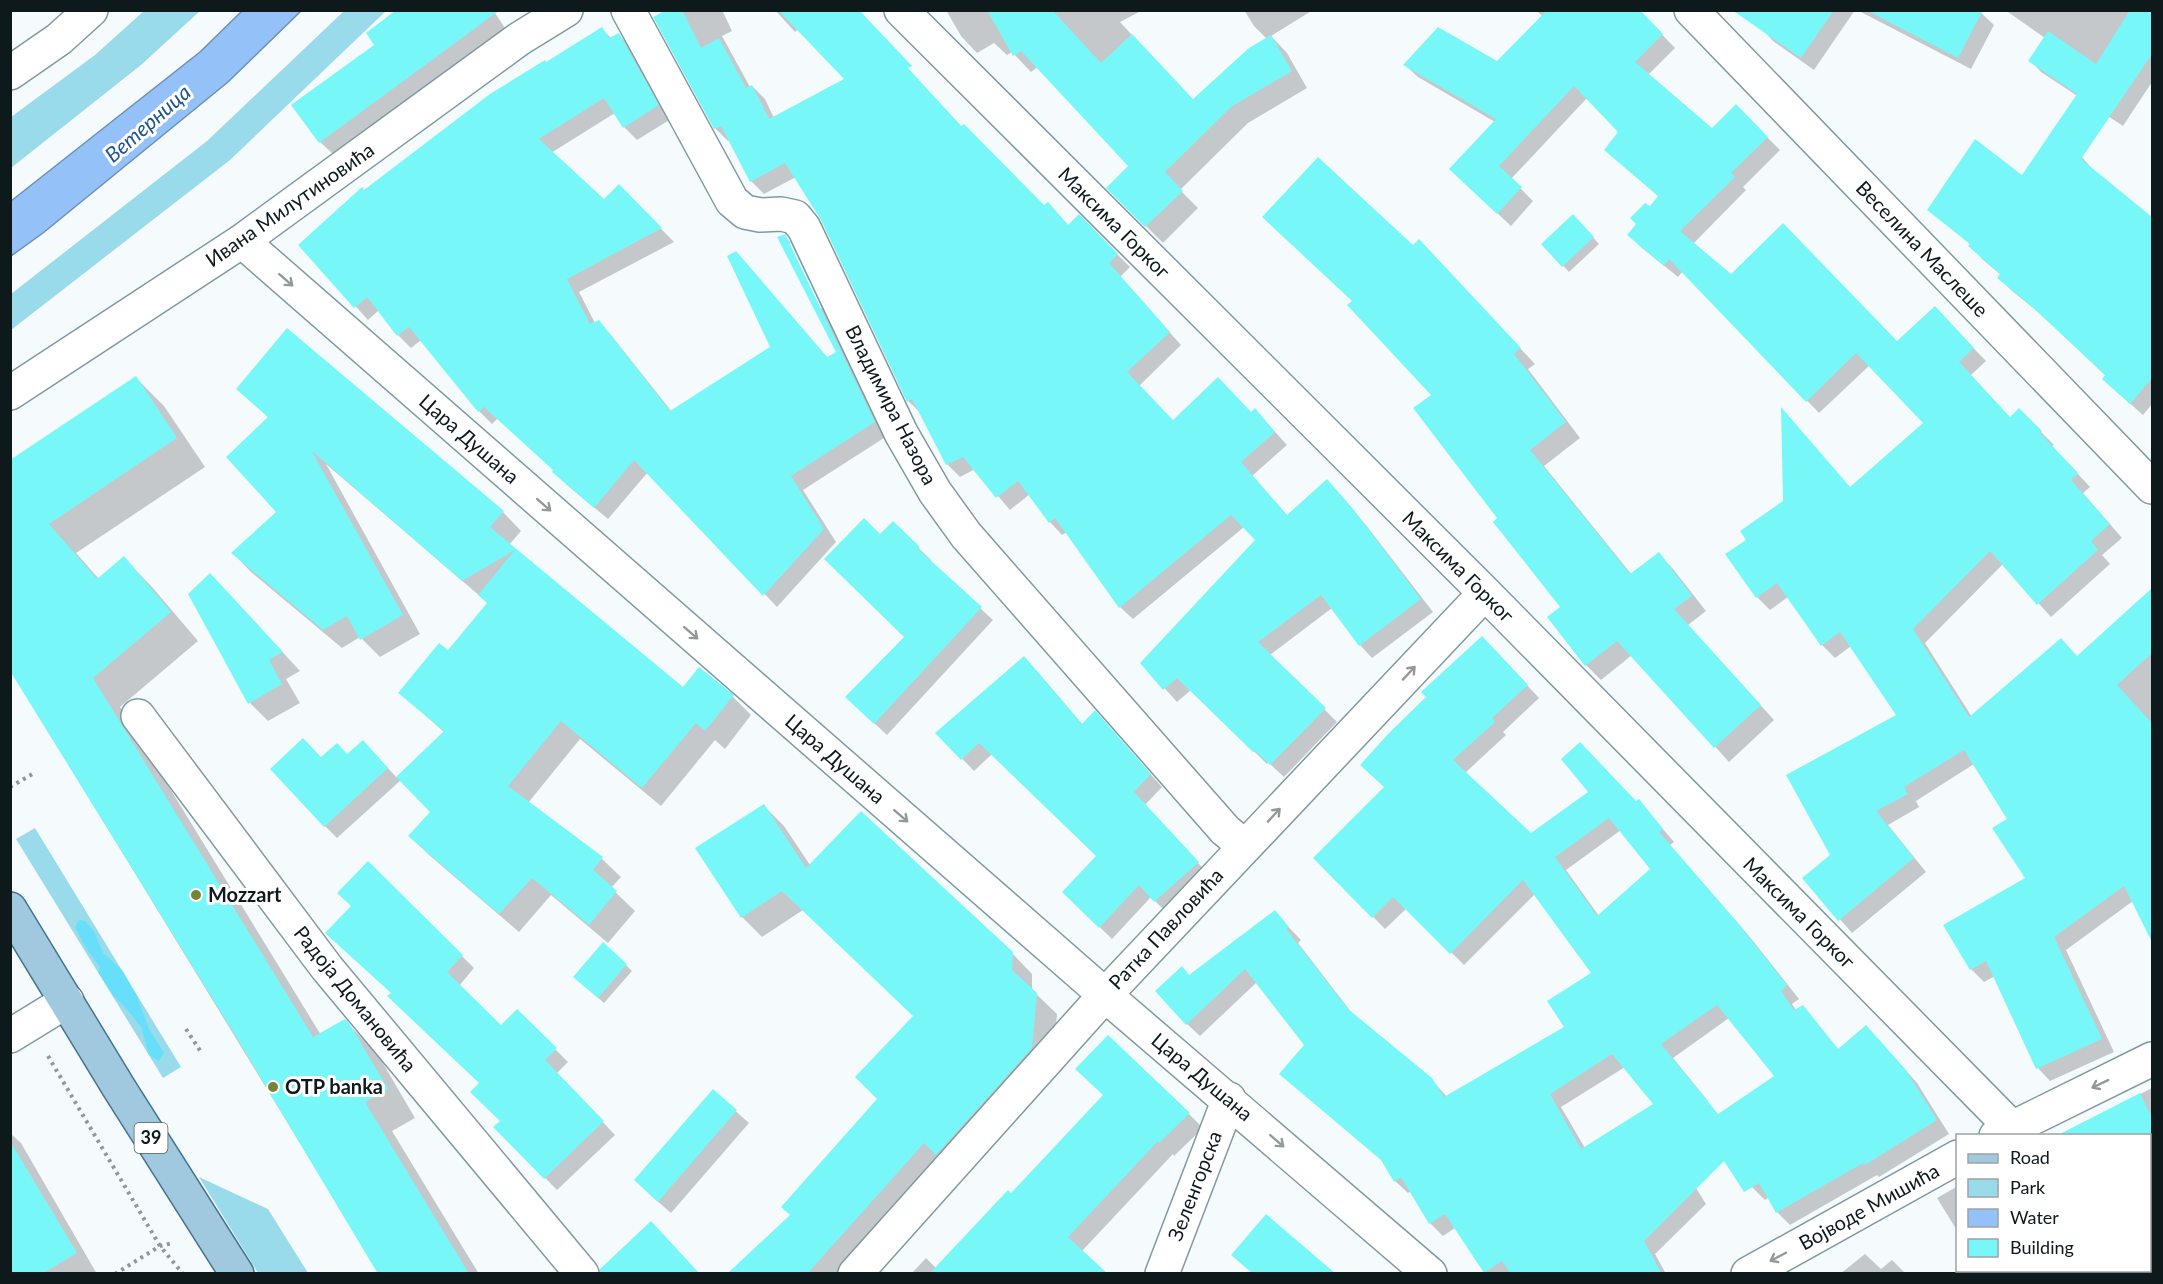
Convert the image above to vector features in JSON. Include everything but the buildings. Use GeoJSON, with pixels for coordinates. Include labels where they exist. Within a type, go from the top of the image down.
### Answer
{"type":"FeatureCollection","features":[{"type":"Feature","properties":{"kind":"main road","name":"39"},"geometry":{"type":"LineString","coordinates":[[10,909],[119,1088],[237,1274]]}},
{"type":"Feature","properties":{"kind":"street"},"geometry":{"type":"LineString","coordinates":[[10,73],[59,39],[91,10]]}},
{"type":"Feature","properties":{"kind":"street","name":"Ивана Милутиновића"},"geometry":{"type":"LineString","coordinates":[[10,393],[242,241],[519,39],[566,10]]}},
{"type":"Feature","properties":{"kind":"street","name":"Владимира Назора"},"geometry":{"type":"LineString","coordinates":[[628,10],[732,201],[745,212],[795,217],[804,228],[901,433],[935,492],[966,535],[1218,822],[1244,846]]}},
{"type":"Feature","properties":{"kind":"street","name":"Максима Горког"},"geometry":{"type":"LineString","coordinates":[[901,10],[1485,593],[2003,1131]]}},
{"type":"Feature","properties":{"kind":"street","name":"Веселина Маслеше"},"geometry":{"type":"LineString","coordinates":[[1691,10],[2152,487]]}},
{"type":"Feature","properties":{"kind":"street","name":"Цара Душана"},"geometry":{"type":"LineString","coordinates":[[242,241],[1105,995],[1229,1099],[1430,1274]]}},
{"type":"Feature","properties":{"kind":"street","name":"Ратка Павловића"},"geometry":{"type":"LineString","coordinates":[[855,1274],[1105,995],[1485,593]]}},
{"type":"Feature","properties":{"kind":"street","name":"Радоја Домановића"},"geometry":{"type":"LineString","coordinates":[[138,716],[327,968],[582,1274]]}},
{"type":"Feature","properties":{"kind":"street"},"geometry":{"type":"LineString","coordinates":[[20,1030],[67,1001]]}},
{"type":"Feature","properties":{"kind":"street"},"geometry":{"type":"LineString","coordinates":[[2003,1131],[2152,1059]]}},
{"type":"Feature","properties":{"kind":"street","name":"Зеленгорска"},"geometry":{"type":"LineString","coordinates":[[1162,1274],[1229,1099]]}},
{"type":"Feature","properties":{"kind":"street","name":"Војводе Мишића"},"geometry":{"type":"LineString","coordinates":[[1748,1274],[1956,1158]]}},
{"type":"Feature","properties":{"kind":"path"},"geometry":{"type":"LineString","coordinates":[[10,787],[34,773]]}},
{"type":"Feature","properties":{"kind":"path"},"geometry":{"type":"LineString","coordinates":[[186,1029],[201,1052]]}},
{"type":"Feature","properties":{"kind":"path"},"geometry":{"type":"LineString","coordinates":[[20,1030],[160,1246],[183,1274]]}},
{"type":"Feature","properties":{"kind":"path"},"geometry":{"type":"LineString","coordinates":[[116,1274],[160,1246],[212,1232]]}},
{"type":"Feature","properties":{"kind":"green space"},"geometry":{"type":"Polygon","coordinates":[[[145,10],[200,11],[141,65],[11,168],[11,117],[95,55],[145,10]]]}},
{"type":"Feature","properties":{"kind":"green space"},"geometry":{"type":"Polygon","coordinates":[[[345,10],[386,11],[230,160],[11,330],[11,294],[207,141],[345,10]]]}},
{"type":"Feature","properties":{"kind":"green space"},"geometry":{"type":"Polygon","coordinates":[[[35,828],[181,1067],[163,1078],[16,839],[35,828]]]}},
{"type":"Feature","properties":{"kind":"green space"},"geometry":{"type":"Polygon","coordinates":[[[199,1177],[268,1209],[308,1273],[258,1273],[199,1177]]]}},
{"type":"Feature","properties":{"kind":"shaded area"},"geometry":{"type":"Polygon","coordinates":[[[79,920],[85,921],[94,931],[103,953],[122,970],[137,996],[149,1029],[164,1053],[159,1061],[149,1055],[141,1027],[112,994],[98,972],[100,967],[86,948],[75,927],[79,920]]]}},
{"type":"Feature","properties":{"kind":"water","name":"Ветерница"},"geometry":{"type":"Polygon","coordinates":[[[242,11],[301,11],[228,82],[43,233],[11,256],[11,201],[200,52],[242,11]]]}},
{"type":"Feature","properties":{"kind":"place","name":"Mozzart"},"geometry":{"type":"Point","coordinates":[196,895]}},
{"type":"Feature","properties":{"kind":"place","name":"OTP banka"},"geometry":{"type":"Point","coordinates":[273,1087]}}]}
